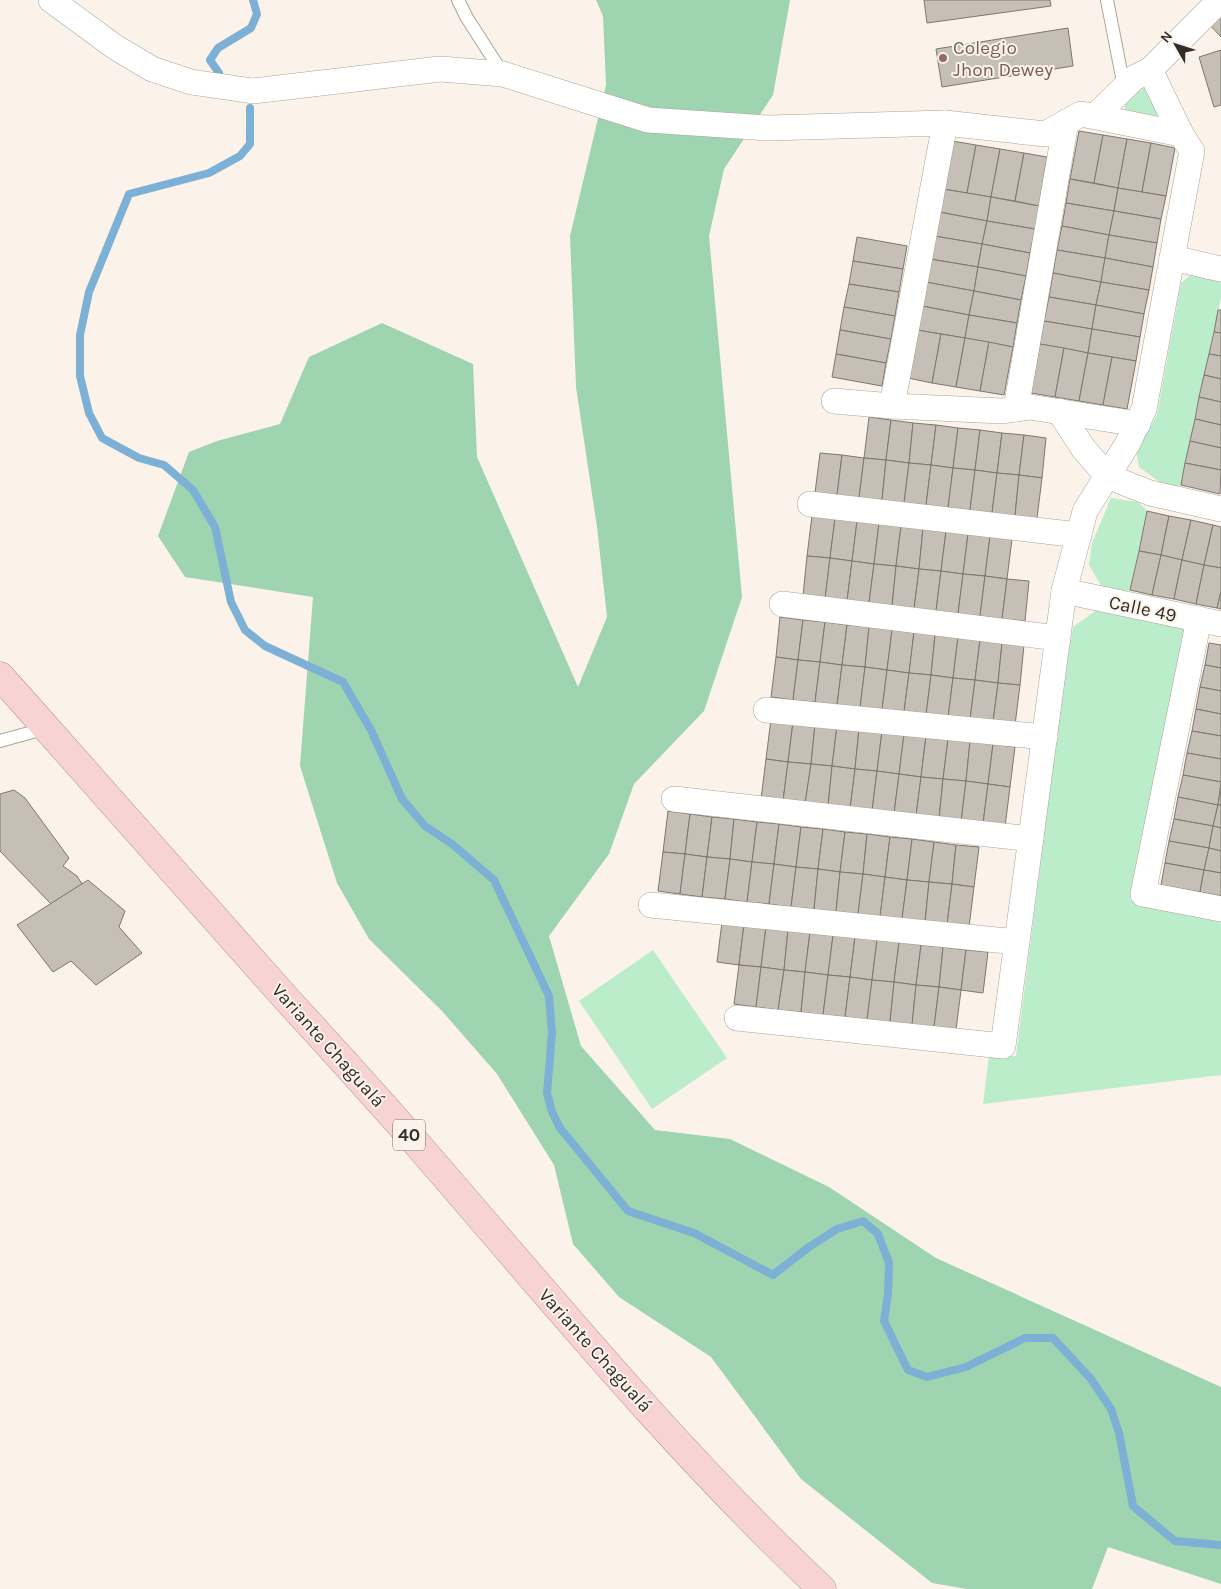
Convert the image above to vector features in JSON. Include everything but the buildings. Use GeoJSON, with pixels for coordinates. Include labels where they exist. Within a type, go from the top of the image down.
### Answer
{"type":"FeatureCollection","features":[{"type":"Feature","properties":{"kind":"highway","name":"Variante Chagualá"},"geometry":{"type":"LineString","coordinates":[[0,676],[410,1136],[514,1258],[711,1479],[770,1540],[822,1589]]}},
{"type":"Feature","properties":{"kind":"street"},"geometry":{"type":"LineString","coordinates":[[51,0],[115,47],[152,69],[191,82],[253,91],[440,69],[503,74],[648,120],[769,128],[945,123],[1045,134],[1081,114],[1181,134]]}},
{"type":"Feature","properties":{"kind":"street"},"geometry":{"type":"LineString","coordinates":[[1095,116],[1134,78],[1150,70],[1220,0]]}},
{"type":"Feature","properties":{"kind":"street"},"geometry":{"type":"LineString","coordinates":[[737,1018],[1003,1046],[1064,591],[1085,511],[1128,443],[1144,409],[1192,151],[1181,134],[1150,70]]}},
{"type":"Feature","properties":{"kind":"street"},"geometry":{"type":"LineString","coordinates":[[1016,409],[1066,122]]}},
{"type":"Feature","properties":{"kind":"street"},"geometry":{"type":"LineString","coordinates":[[892,406],[945,123]]}},
{"type":"Feature","properties":{"kind":"street"},"geometry":{"type":"LineString","coordinates":[[1172,258],[1221,268]]}},
{"type":"Feature","properties":{"kind":"street"},"geometry":{"type":"LineString","coordinates":[[834,401],[892,406],[1002,411],[1030,407],[1138,424]]}},
{"type":"Feature","properties":{"kind":"street"},"geometry":{"type":"LineString","coordinates":[[1059,411],[1083,448],[1107,476],[1150,493],[1221,509]]}},
{"type":"Feature","properties":{"kind":"street"},"geometry":{"type":"LineString","coordinates":[[810,504],[1079,536]]}},
{"type":"Feature","properties":{"kind":"street","name":"Calle 49"},"geometry":{"type":"LineString","coordinates":[[1064,591],[1210,622]]}},
{"type":"Feature","properties":{"kind":"street"},"geometry":{"type":"LineString","coordinates":[[782,604],[1058,638]]}},
{"type":"Feature","properties":{"kind":"street"},"geometry":{"type":"LineString","coordinates":[[1210,622],[1143,894],[1221,909]]}},
{"type":"Feature","properties":{"kind":"street"},"geometry":{"type":"LineString","coordinates":[[766,710],[1045,737]]}},
{"type":"Feature","properties":{"kind":"street"},"geometry":{"type":"LineString","coordinates":[[674,799],[1031,839]]}},
{"type":"Feature","properties":{"kind":"street"},"geometry":{"type":"LineString","coordinates":[[651,905],[1018,942]]}},
{"type":"Feature","properties":{"kind":"lane"},"geometry":{"type":"LineString","coordinates":[[458,0],[467,18],[503,74]]}},
{"type":"Feature","properties":{"kind":"lane"},"geometry":{"type":"LineString","coordinates":[[1107,0],[1124,87]]}},
{"type":"Feature","properties":{"kind":"lane"},"geometry":{"type":"LineString","coordinates":[[0,741],[47,728]]}},
{"type":"Feature","properties":{"kind":"green space"},"geometry":{"type":"Polygon","coordinates":[[[596,0],[790,0],[773,95],[724,169],[709,236],[742,597],[704,711],[634,784],[609,854],[549,936],[581,1046],[655,1130],[730,1139],[829,1187],[936,1258],[1221,1387],[1221,1584],[1108,1547],[1092,1589],[967,1589],[932,1583],[801,1479],[711,1357],[619,1297],[573,1244],[554,1165],[497,1074],[442,1011],[369,939],[337,883],[300,766],[313,597],[185,577],[158,536],[189,452],[217,441],[280,424],[309,357],[382,323],[473,364],[477,457],[578,687],[607,617],[597,527],[576,387],[570,236],[606,85],[603,16],[596,0]]]}},
{"type":"Feature","properties":{"kind":"green space"},"geometry":{"type":"Polygon","coordinates":[[[1145,82],[1161,110],[1157,116],[1125,111],[1124,100],[1145,82]]]}},
{"type":"Feature","properties":{"kind":"green space"},"geometry":{"type":"Polygon","coordinates":[[[1190,275],[1221,279],[1221,298],[1181,485],[1177,489],[1164,485],[1139,467],[1136,451],[1157,415],[1181,283],[1190,275]]]}},
{"type":"Feature","properties":{"kind":"green space"},"geometry":{"type":"Polygon","coordinates":[[[1111,498],[1138,502],[1147,511],[1130,590],[1120,593],[1103,589],[1089,565],[1092,543],[1111,498]]]}},
{"type":"Feature","properties":{"kind":"green space"},"geometry":{"type":"Polygon","coordinates":[[[1098,609],[1186,630],[1130,900],[1221,918],[1221,1075],[983,1104],[989,1055],[1016,1056],[1065,670],[1073,627],[1098,609]]]}},
{"type":"Feature","properties":{"kind":"green space"},"geometry":{"type":"Polygon","coordinates":[[[653,950],[727,1058],[652,1109],[579,1001],[653,950]]]}},
{"type":"Feature","properties":{"kind":"waterway"},"geometry":{"type":"LineString","coordinates":[[219,73],[210,60],[218,48],[251,28],[257,14],[253,0]]}},
{"type":"Feature","properties":{"kind":"waterway"},"geometry":{"type":"LineString","coordinates":[[250,108],[250,144],[240,156],[209,173],[129,194],[89,292],[80,335],[80,376],[89,413],[102,438],[139,458],[164,465],[193,490],[215,527],[231,602],[245,630],[265,646],[343,682],[371,730],[402,799],[425,826],[452,844],[494,880],[549,996],[552,1033],[547,1093],[552,1112],[560,1128],[628,1211],[694,1233],[773,1275],[809,1247],[837,1229],[863,1221],[878,1234],[889,1263],[888,1294],[884,1321],[908,1370],[927,1377],[966,1367],[1025,1338],[1053,1338],[1091,1379],[1111,1409],[1119,1433],[1133,1506],[1175,1541],[1221,1545]]}},
{"type":"Feature","properties":{"kind":"place","name":"Colegio Jhon Dewey"},"geometry":{"type":"Point","coordinates":[943,58]}}]}
